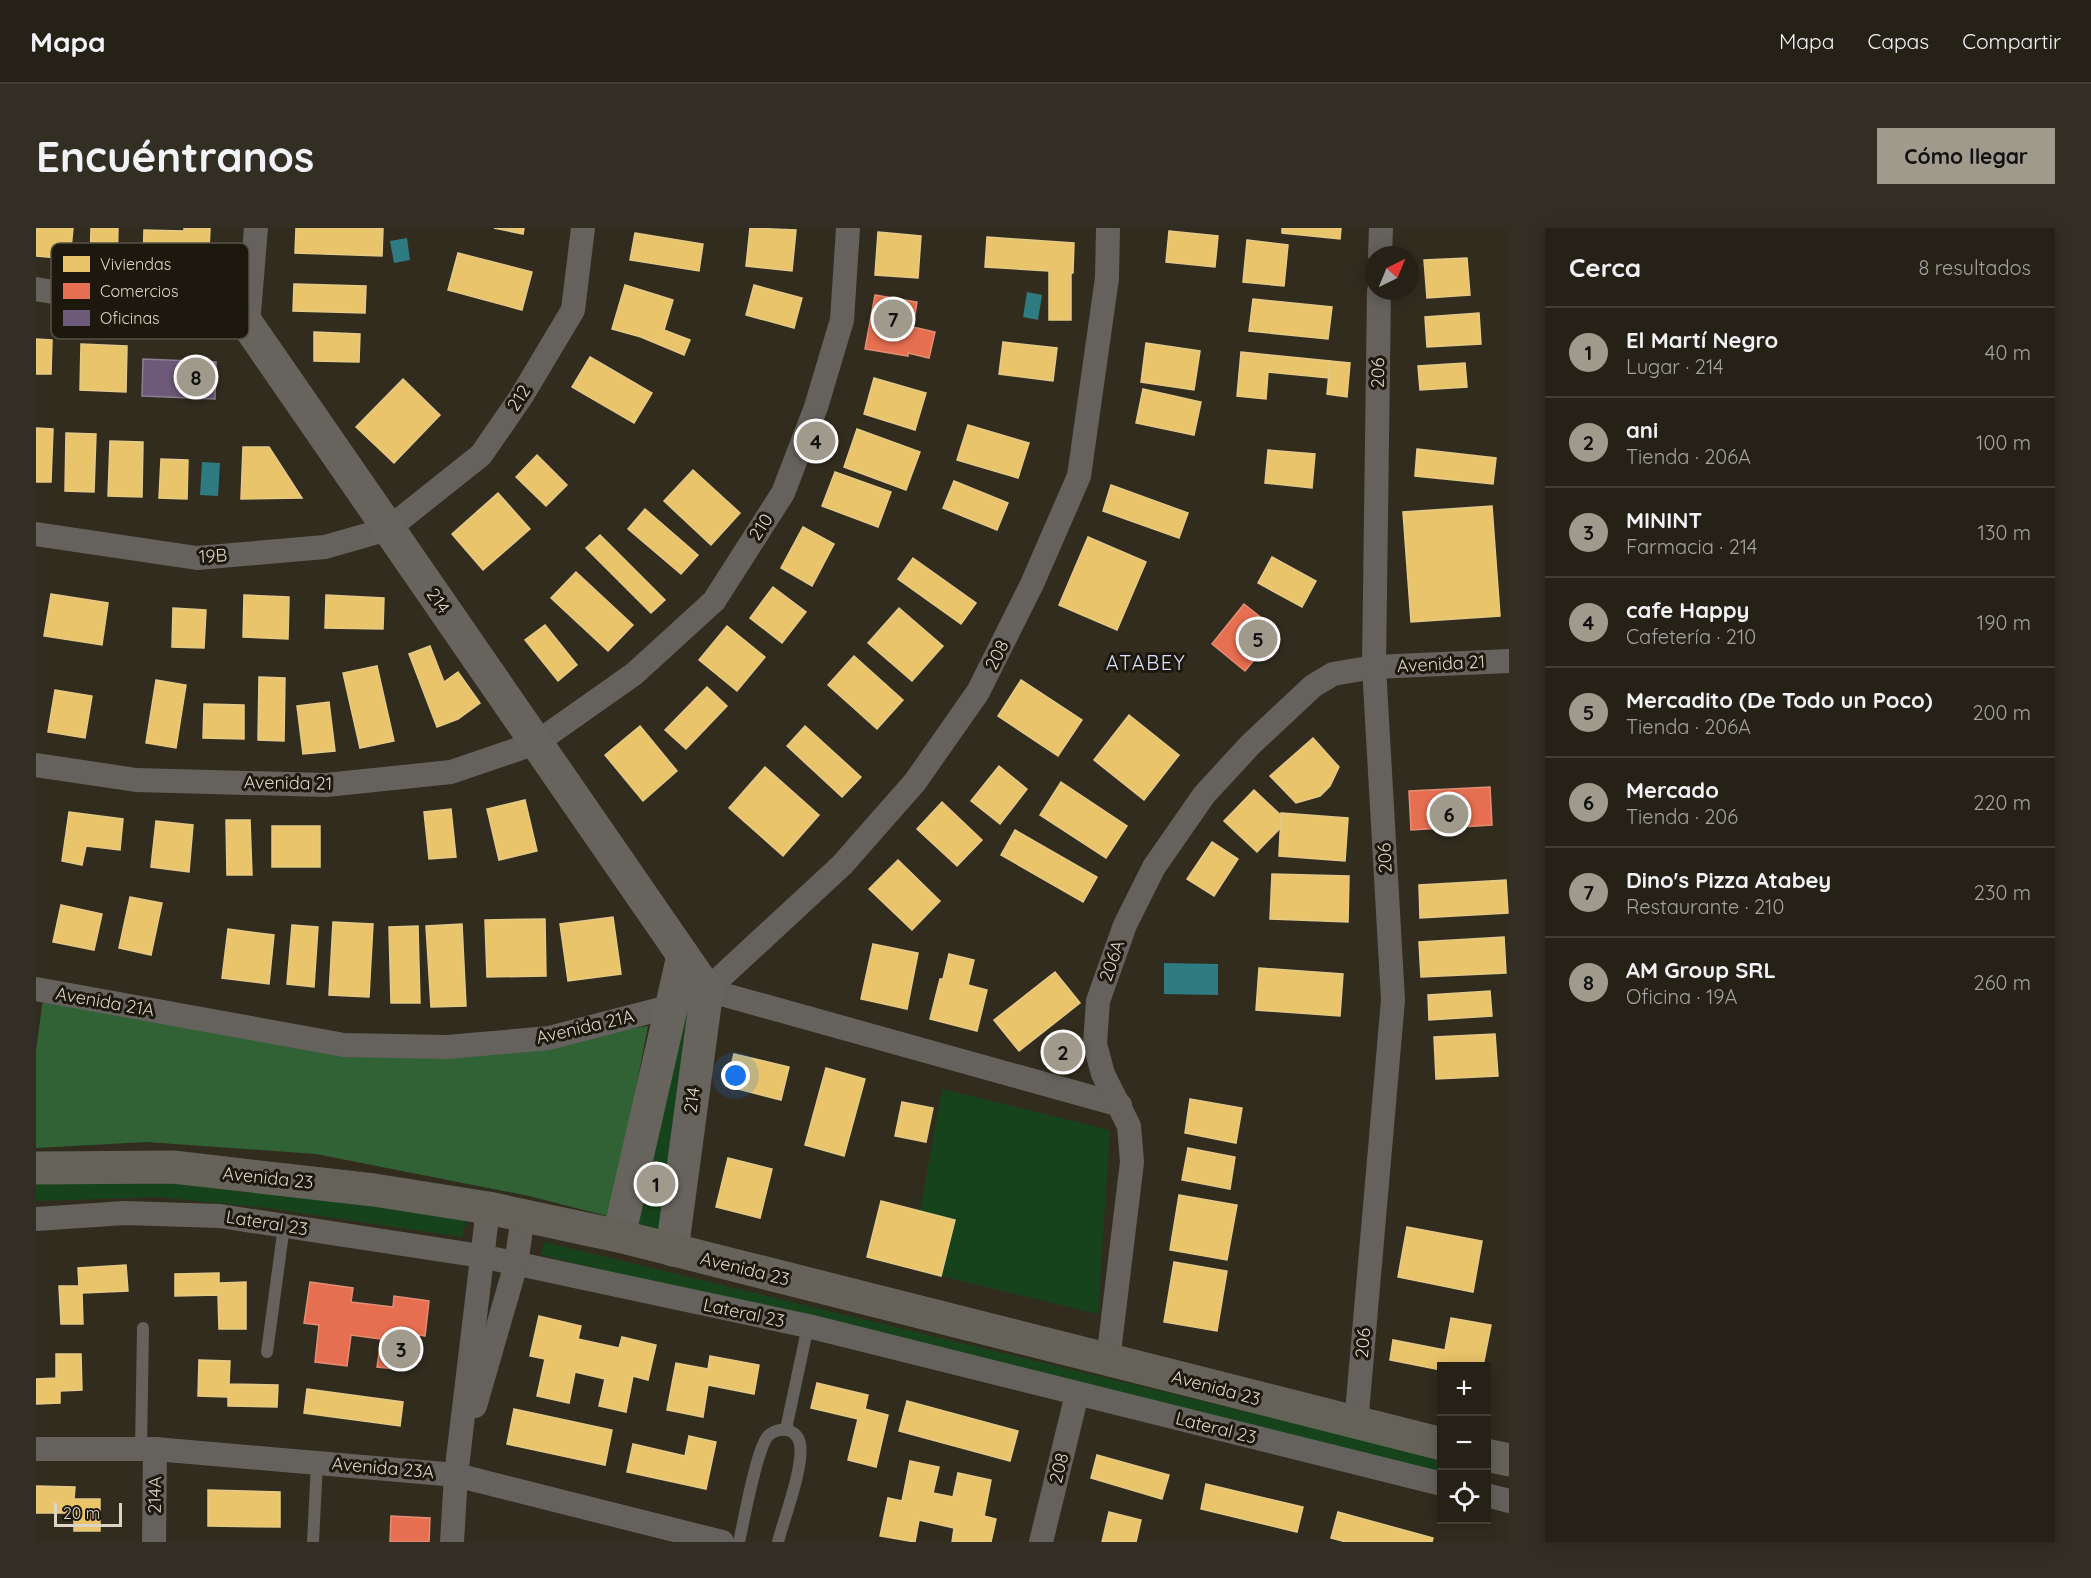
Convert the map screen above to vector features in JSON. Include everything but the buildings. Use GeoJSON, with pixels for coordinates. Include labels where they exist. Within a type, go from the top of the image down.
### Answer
{"type":"FeatureCollection","features":[{"type":"Feature","properties":{"kind":"main road","name":"Avenida 23"},"geometry":{"type":"LineString","coordinates":[[36,1168],[173,1167],[374,1190],[488,1208],[619,1236],[1437,1443]]}},
{"type":"Feature","properties":{"kind":"main road"},"geometry":{"type":"LineString","coordinates":[[1491,1456],[1509,1460]]}},
{"type":"Feature","properties":{"kind":"street"},"geometry":{"type":"LineString","coordinates":[[249,313],[256,228]]}},
{"type":"Feature","properties":{"kind":"street","name":"212"},"geometry":{"type":"LineString","coordinates":[[388,529],[481,455],[520,397],[573,310],[583,228]]}},
{"type":"Feature","properties":{"kind":"street","name":"210"},"geometry":{"type":"LineString","coordinates":[[536,743],[634,674],[714,601],[783,493],[816,407],[842,320],[848,228]]}},
{"type":"Feature","properties":{"kind":"street","name":"208"},"geometry":{"type":"LineString","coordinates":[[707,990],[842,865],[915,782],[978,692],[1032,584],[1079,476],[1107,278],[1108,228]]}},
{"type":"Feature","properties":{"kind":"street"},"geometry":{"type":"LineString","coordinates":[[1380,246],[1381,228]]}},
{"type":"Feature","properties":{"kind":"street"},"geometry":{"type":"LineString","coordinates":[[36,289],[51,292]]}},
{"type":"Feature","properties":{"kind":"street","name":"206"},"geometry":{"type":"LineString","coordinates":[[1356,1424],[1393,1000],[1374,667],[1379,300]]}},
{"type":"Feature","properties":{"kind":"street","name":"214"},"geometry":{"type":"LineString","coordinates":[[249,326],[707,990],[672,1250]]}},
{"type":"Feature","properties":{"kind":"street","name":"19B"},"geometry":{"type":"LineString","coordinates":[[36,534],[197,558],[325,547],[388,529]]}},
{"type":"Feature","properties":{"kind":"street","name":"Avenida 21"},"geometry":{"type":"LineString","coordinates":[[1374,667],[1509,661]]}},
{"type":"Feature","properties":{"kind":"street","name":"206A"},"geometry":{"type":"LineString","coordinates":[[1108,1360],[1132,1162],[1129,1126],[1104,1074],[1095,1044],[1098,1001],[1125,925],[1154,867],[1204,795],[1250,745],[1313,686],[1333,674],[1374,667]]}},
{"type":"Feature","properties":{"kind":"street","name":"Avenida 21"},"geometry":{"type":"LineString","coordinates":[[36,765],[136,780],[326,785],[451,772],[536,743]]}},
{"type":"Feature","properties":{"kind":"street"},"geometry":{"type":"LineString","coordinates":[[619,1236],[683,957]]}},
{"type":"Feature","properties":{"kind":"street","name":"Avenida 21A"},"geometry":{"type":"LineString","coordinates":[[36,989],[344,1045],[447,1047],[549,1038],[672,1006],[707,990]]}},
{"type":"Feature","properties":{"kind":"street"},"geometry":{"type":"LineString","coordinates":[[707,990],[1120,1105]]}},
{"type":"Feature","properties":{"kind":"street"},"geometry":{"type":"LineString","coordinates":[[452,1542],[456,1475],[488,1208]]}},
{"type":"Feature","properties":{"kind":"street","name":"Lateral 23"},"geometry":{"type":"LineString","coordinates":[[36,1219],[125,1213],[220,1216],[481,1256],[808,1326],[1437,1483]]}},
{"type":"Feature","properties":{"kind":"street"},"geometry":{"type":"LineString","coordinates":[[456,1475],[516,1264],[523,1216]]}},
{"type":"Feature","properties":{"kind":"street","name":"208"},"geometry":{"type":"LineString","coordinates":[[1041,1542],[1077,1394]]}},
{"type":"Feature","properties":{"kind":"street","name":"Avenida 23A"},"geometry":{"type":"LineString","coordinates":[[36,1449],[148,1449],[456,1475],[722,1542]]}},
{"type":"Feature","properties":{"kind":"street","name":"214A"},"geometry":{"type":"LineString","coordinates":[[148,1449],[154,1542]]}},
{"type":"Feature","properties":{"kind":"street"},"geometry":{"type":"LineString","coordinates":[[1491,1497],[1509,1501]]}},
{"type":"Feature","properties":{"kind":"lane"},"geometry":{"type":"LineString","coordinates":[[267,1352],[284,1226]]}},
{"type":"Feature","properties":{"kind":"lane"},"geometry":{"type":"LineString","coordinates":[[786,1430],[808,1326]]}},
{"type":"Feature","properties":{"kind":"lane"},"geometry":{"type":"LineString","coordinates":[[143,1328],[148,1449]]}},
{"type":"Feature","properties":{"kind":"lane"},"geometry":{"type":"LineString","coordinates":[[739,1542],[760,1450],[768,1436],[777,1430],[786,1430],[795,1433],[800,1443],[800,1462],[778,1542]]}},
{"type":"Feature","properties":{"kind":"lane"},"geometry":{"type":"LineString","coordinates":[[313,1542],[317,1462]]}},
{"type":"Feature","properties":{"kind":"green space"},"geometry":{"type":"Polygon","coordinates":[[[43,999],[451,1057],[648,1026],[611,1217],[529,1196],[316,1154],[146,1142],[36,1148],[36,1051],[43,999]]]}},
{"type":"Feature","properties":{"kind":"green space"},"geometry":{"type":"Polygon","coordinates":[[[698,1006],[665,1231],[633,1222],[681,1011],[698,1006]]]}},
{"type":"Feature","properties":{"kind":"green space"},"geometry":{"type":"Polygon","coordinates":[[[942,1089],[1110,1130],[1098,1314],[941,1276],[955,1220],[920,1211],[942,1089]]]}},
{"type":"Feature","properties":{"kind":"green space"},"geometry":{"type":"Polygon","coordinates":[[[158,1181],[272,1191],[467,1220],[462,1237],[267,1208],[157,1197],[36,1201],[36,1182],[158,1181]]]}},
{"type":"Feature","properties":{"kind":"green space"},"geometry":{"type":"Polygon","coordinates":[[[544,1242],[1437,1458],[1437,1472],[541,1255],[544,1242]]]}},
{"type":"Feature","properties":{"kind":"water"},"geometry":{"type":"Polygon","coordinates":[[[407,238],[410,260],[394,263],[390,241],[407,238]]]}},
{"type":"Feature","properties":{"kind":"water"},"geometry":{"type":"Polygon","coordinates":[[[1027,292],[1042,295],[1038,320],[1023,317],[1027,292]]]}},
{"type":"Feature","properties":{"kind":"water"},"geometry":{"type":"Polygon","coordinates":[[[202,462],[220,463],[218,496],[200,495],[202,462]]]}},
{"type":"Feature","properties":{"kind":"water"},"geometry":{"type":"Polygon","coordinates":[[[1164,963],[1218,964],[1218,995],[1164,994],[1164,963]]]}},
{"type":"Feature","properties":{"kind":"place","name":"Dino's Pizza Atabey"},"geometry":{"type":"Point","coordinates":[893,319]}},
{"type":"Feature","properties":{"kind":"place","name":"AM Group SRL"},"geometry":{"type":"Point","coordinates":[196,377]}},
{"type":"Feature","properties":{"kind":"place","name":"cafe Happy"},"geometry":{"type":"Point","coordinates":[816,441]}},
{"type":"Feature","properties":{"kind":"place","name":"Mercadito (De Todo un Poco)"},"geometry":{"type":"Point","coordinates":[1258,639]}},
{"type":"Feature","properties":{"kind":"place","name":"Mercado"},"geometry":{"type":"Point","coordinates":[1449,814]}},
{"type":"Feature","properties":{"kind":"place","name":"ani"},"geometry":{"type":"Point","coordinates":[1063,1052]}},
{"type":"Feature","properties":{"kind":"place","name":"El Martí Negro"},"geometry":{"type":"Point","coordinates":[656,1184]}},
{"type":"Feature","properties":{"kind":"place","name":"MININT"},"geometry":{"type":"Point","coordinates":[401,1349]}},
{"type":"Feature","properties":{"kind":"district","name":"ATABEY"},"geometry":{"type":"Point","coordinates":[1146,663]}}]}
